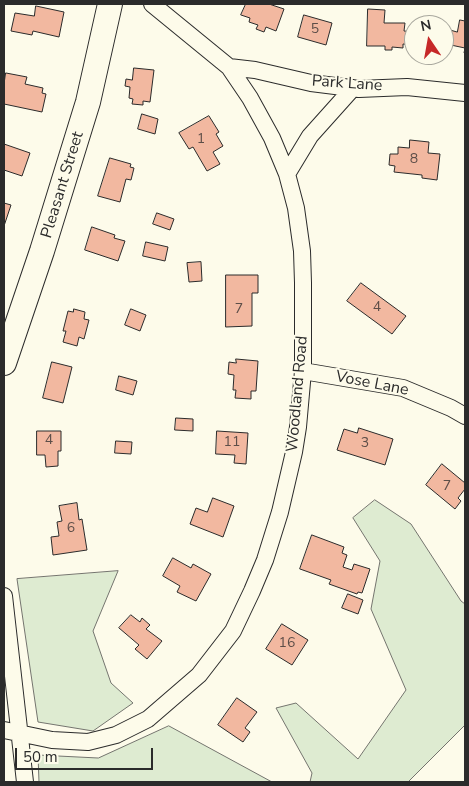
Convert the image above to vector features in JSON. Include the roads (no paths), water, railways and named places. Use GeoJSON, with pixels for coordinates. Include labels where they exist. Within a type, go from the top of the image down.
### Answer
{"type":"FeatureCollection","features":[{"type":"Feature","properties":{"kind":"street","name":"Pleasant Street"},"geometry":{"type":"LineString","coordinates":[[4,363],[42,252],[88,102],[110,4]]}},
{"type":"Feature","properties":{"kind":"street","name":"Woodland Road"},"geometry":{"type":"LineString","coordinates":[[4,730],[52,740],[88,742],[116,735],[148,719],[199,675],[233,631],[252,591],[265,560],[280,512],[294,452],[303,371],[303,283],[302,252],[296,208],[287,174],[272,138],[250,98],[229,67],[152,4]]}},
{"type":"Feature","properties":{"kind":"street","name":"Park Lane"},"geometry":{"type":"LineString","coordinates":[[229,67],[255,70],[312,83],[359,89],[407,87],[465,93]]}},
{"type":"Feature","properties":{"kind":"street"},"geometry":{"type":"LineString","coordinates":[[287,174],[310,136],[353,88]]}},
{"type":"Feature","properties":{"kind":"street","name":"Vose Lane"},"geometry":{"type":"LineString","coordinates":[[303,371],[403,388],[451,408],[465,416]]}},
{"type":"Feature","properties":{"kind":"street"},"geometry":{"type":"LineString","coordinates":[[4,596],[25,782]]}}]}
